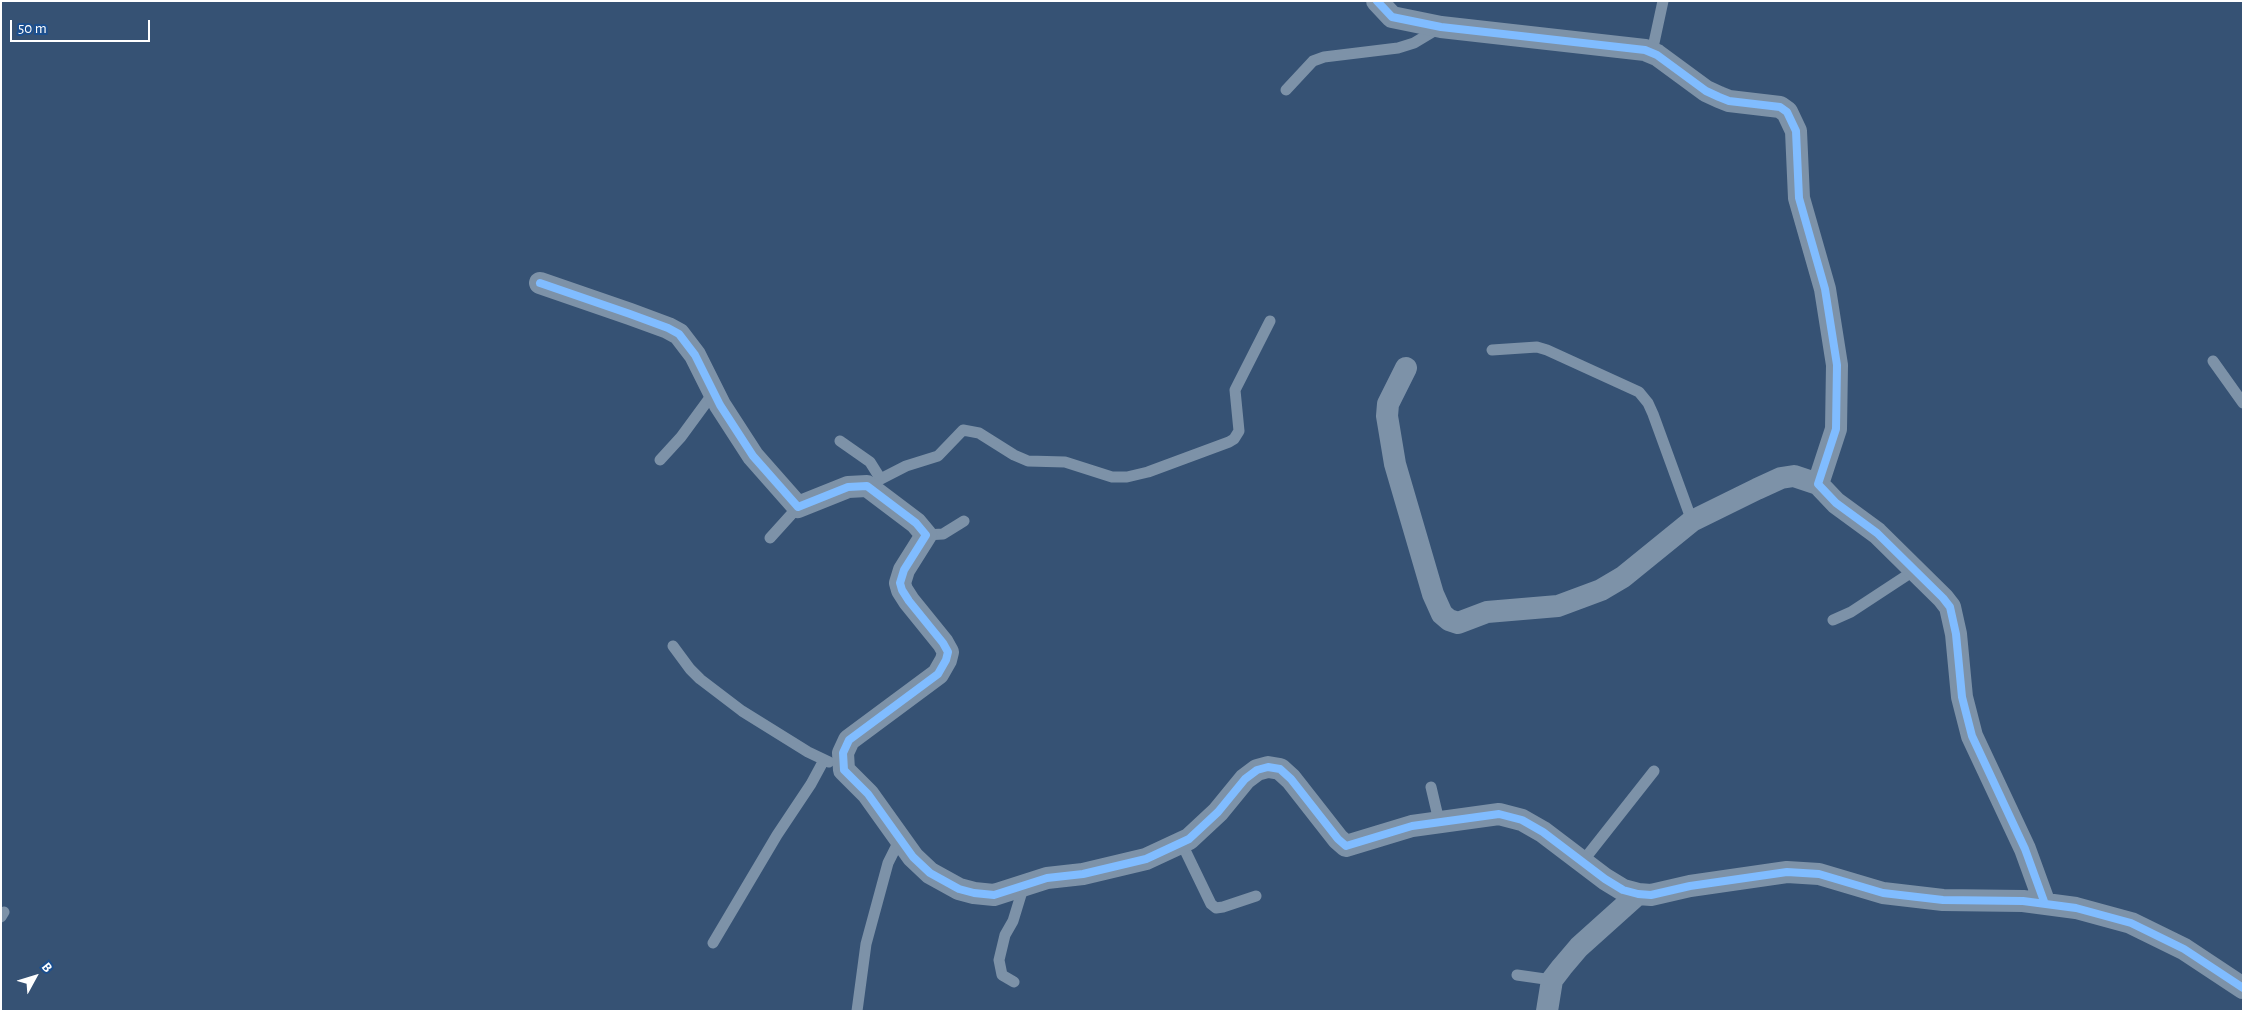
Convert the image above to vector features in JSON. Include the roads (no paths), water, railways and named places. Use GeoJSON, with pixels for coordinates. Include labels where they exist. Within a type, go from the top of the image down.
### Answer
{"type":"FeatureCollection","features":[{"type":"Feature","properties":{"kind":"street"},"geometry":{"type":"LineString","coordinates":[[1377,1],[1392,17],[1441,27],[1637,48],[1652,52],[1706,91],[1719,97],[1729,101],[1780,107],[1787,112],[1796,131],[1799,198],[1825,289],[1837,364],[1836,429],[1818,484]]}},
{"type":"Feature","properties":{"kind":"street"},"geometry":{"type":"LineString","coordinates":[[540,283],[668,328],[678,334],[695,355],[733,427],[753,456],[798,507],[848,487],[874,482],[926,535],[904,570],[900,583],[909,601],[943,643],[948,652],[946,660],[938,674],[850,740],[843,753],[844,770],[868,794],[913,857],[930,874],[958,889],[994,895],[1047,878],[1083,874],[1146,859],[1182,844],[1207,823],[1245,779],[1257,770],[1268,767],[1280,769],[1291,779],[1344,845],[1349,846],[1412,826],[1484,815],[1510,816],[1522,820],[1543,832],[1623,890],[1638,894],[1651,895],[1710,883],[1787,872],[1819,874],[1883,893],[1943,900],[2023,901],[2076,908],[2131,923],[2184,949],[2243,988]]}},
{"type":"Feature","properties":{"kind":"street"},"geometry":{"type":"LineString","coordinates":[[1406,368],[1388,404],[1387,416],[1395,464],[1433,594],[1442,614],[1449,620],[1458,623],[1487,612],[1558,606],[1601,590],[1640,565],[1673,534],[1692,521],[1781,478],[1803,478],[1818,484],[1836,502],[1877,533],[1943,598],[1952,613],[1962,697],[1972,736],[2024,849],[2045,904]]}},
{"type":"Feature","properties":{"kind":"street"},"geometry":{"type":"LineString","coordinates":[[1547,1011],[1552,980],[1578,947],[1638,894]]}},
{"type":"Feature","properties":{"kind":"lane"},"geometry":{"type":"LineString","coordinates":[[1652,52],[1663,1]]}},
{"type":"Feature","properties":{"kind":"lane"},"geometry":{"type":"LineString","coordinates":[[1286,90],[1313,61],[1324,57],[1398,48],[1414,43],[1441,27]]}},
{"type":"Feature","properties":{"kind":"lane"},"geometry":{"type":"LineString","coordinates":[[840,441],[870,462],[874,482],[906,466],[938,456],[963,430],[979,433],[1014,455],[1028,461],[1065,462],[1112,477],[1127,477],[1148,472],[1234,439],[1239,431],[1235,390],[1270,320]]}},
{"type":"Feature","properties":{"kind":"lane"},"geometry":{"type":"LineString","coordinates":[[1492,350],[1537,347],[1639,392],[1648,403],[1653,414],[1692,521]]}},
{"type":"Feature","properties":{"kind":"lane"},"geometry":{"type":"LineString","coordinates":[[2214,362],[2243,402]]}},
{"type":"Feature","properties":{"kind":"lane"},"geometry":{"type":"LineString","coordinates":[[660,460],[681,437],[714,392]]}},
{"type":"Feature","properties":{"kind":"lane"},"geometry":{"type":"LineString","coordinates":[[770,538],[798,507]]}},
{"type":"Feature","properties":{"kind":"lane"},"geometry":{"type":"LineString","coordinates":[[926,535],[943,534],[964,521]]}},
{"type":"Feature","properties":{"kind":"lane"},"geometry":{"type":"LineString","coordinates":[[1833,620],[1851,612],[1915,570]]}},
{"type":"Feature","properties":{"kind":"lane"},"geometry":{"type":"LineString","coordinates":[[673,646],[690,669],[735,705],[808,752],[844,770]]}},
{"type":"Feature","properties":{"kind":"lane"},"geometry":{"type":"LineString","coordinates":[[713,942],[824,760]]}},
{"type":"Feature","properties":{"kind":"lane"},"geometry":{"type":"LineString","coordinates":[[1583,860],[1654,771]]}},
{"type":"Feature","properties":{"kind":"lane"},"geometry":{"type":"LineString","coordinates":[[1431,788],[1439,822]]}},
{"type":"Feature","properties":{"kind":"lane"},"geometry":{"type":"LineString","coordinates":[[858,1011],[866,944],[888,863],[900,839]]}},
{"type":"Feature","properties":{"kind":"lane"},"geometry":{"type":"LineString","coordinates":[[1182,844],[1210,904],[1216,908],[1223,907],[1256,896]]}},
{"type":"Feature","properties":{"kind":"lane"},"geometry":{"type":"LineString","coordinates":[[1014,982],[1002,975],[999,960],[1005,935],[1013,921],[1024,885]]}},
{"type":"Feature","properties":{"kind":"lane"},"geometry":{"type":"LineString","coordinates":[[1517,975],[1552,980]]}}]}
